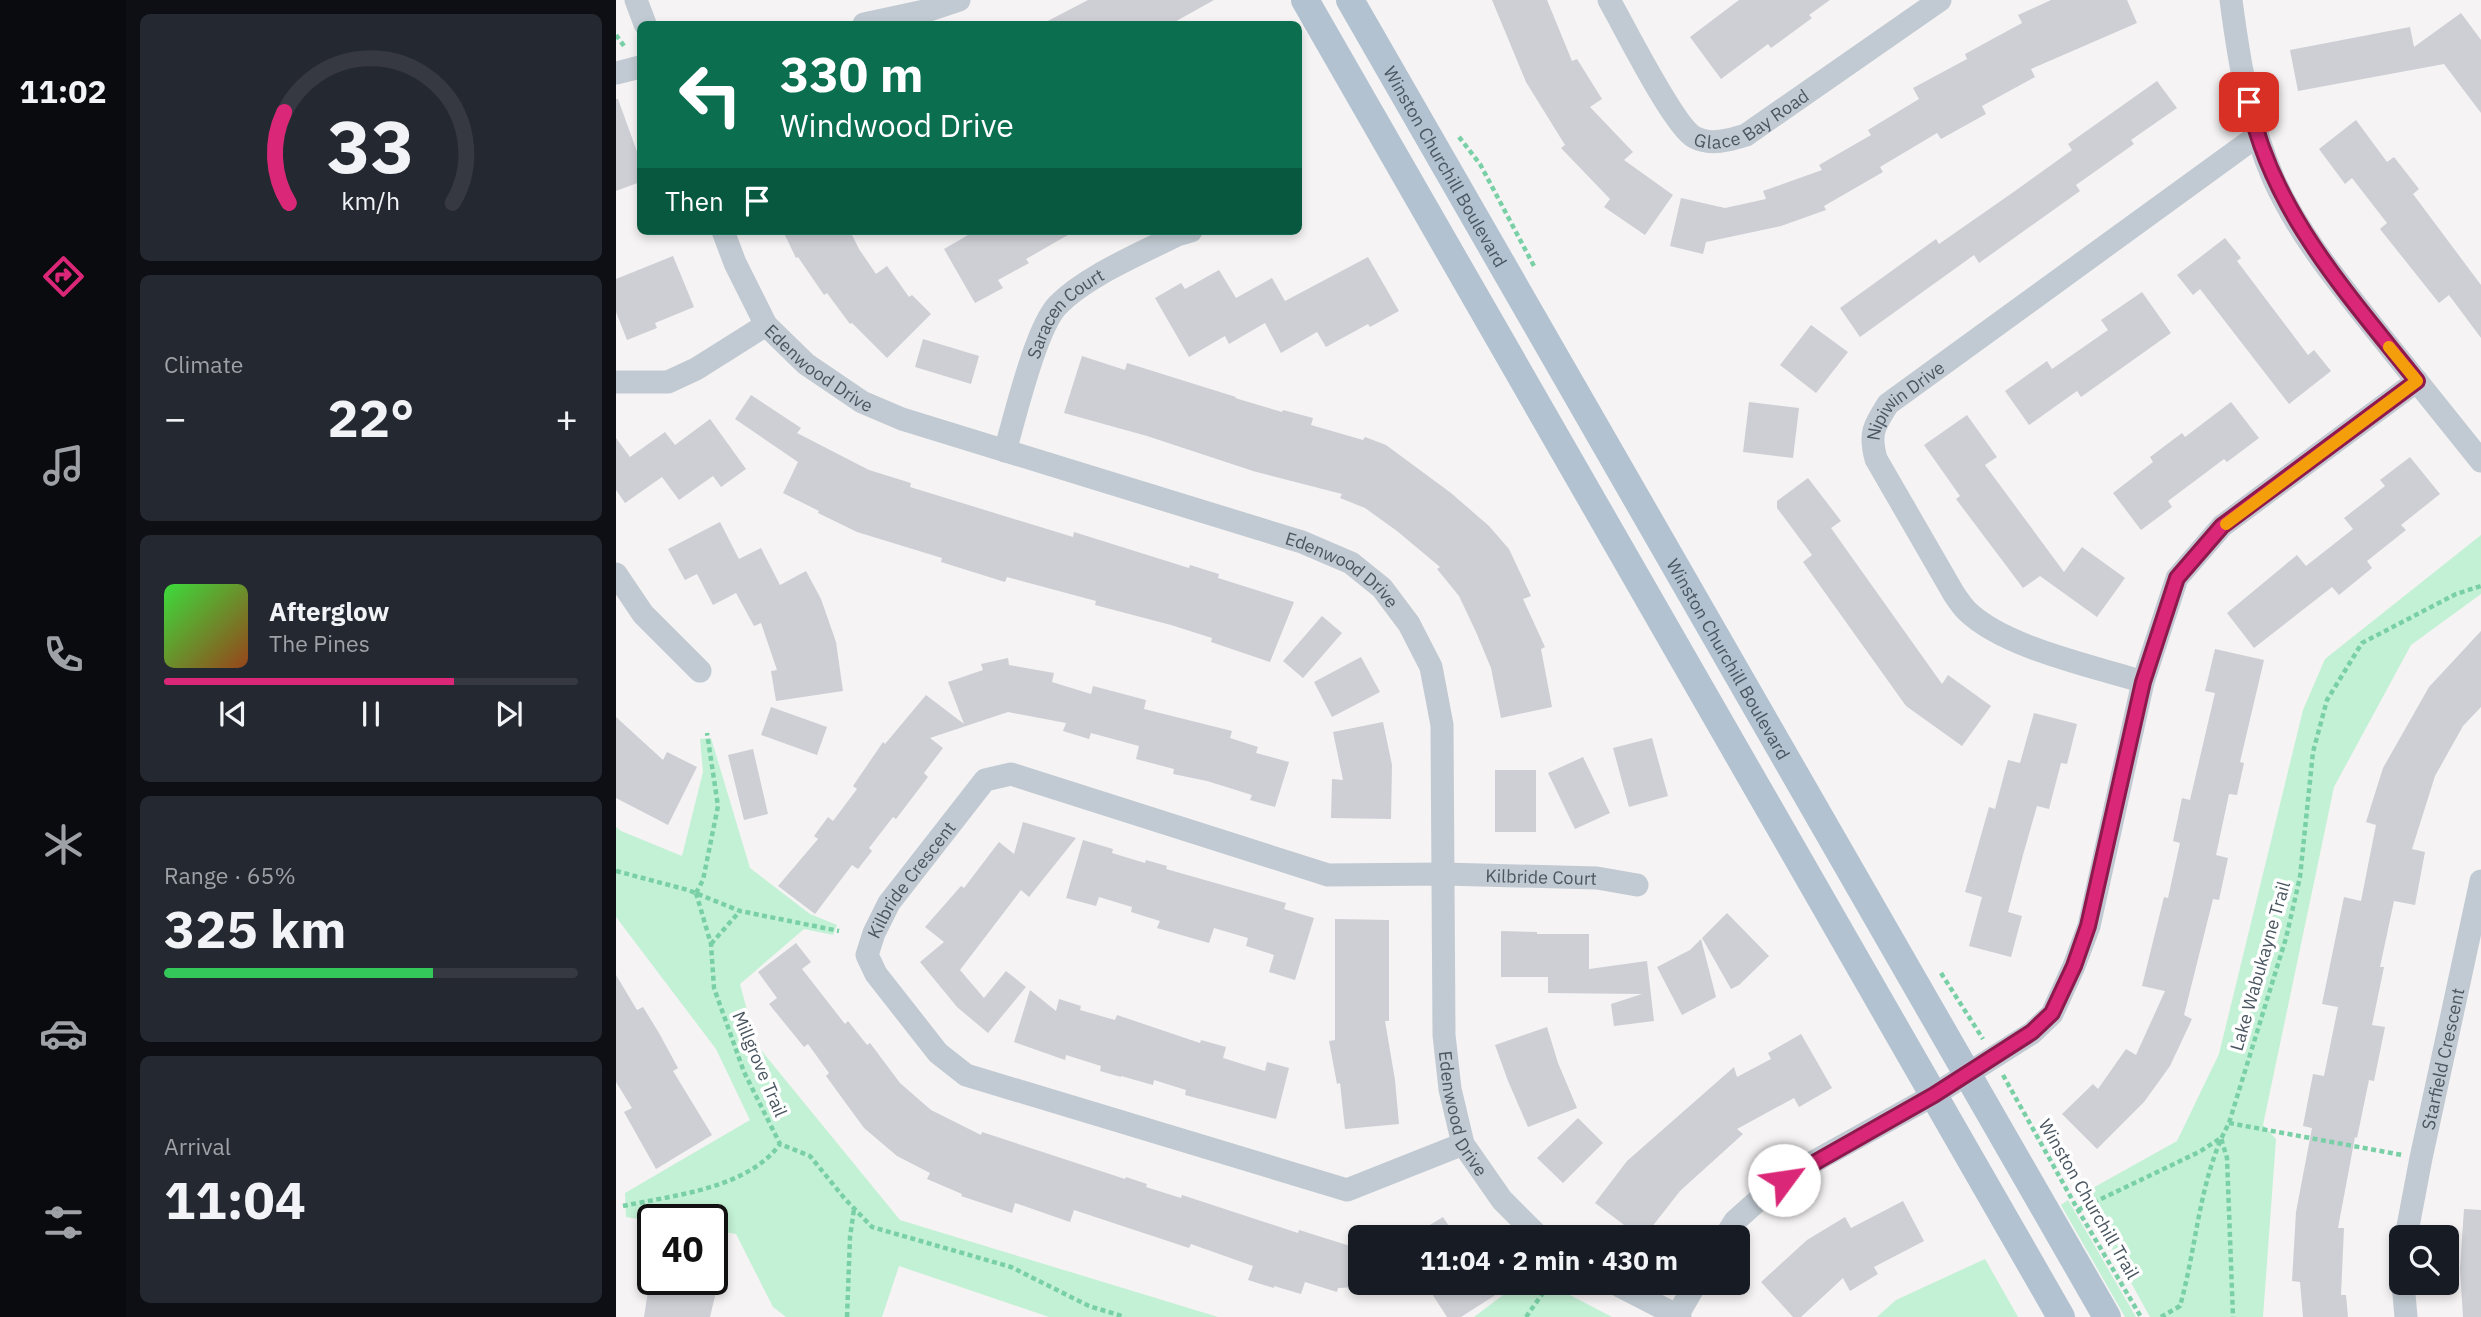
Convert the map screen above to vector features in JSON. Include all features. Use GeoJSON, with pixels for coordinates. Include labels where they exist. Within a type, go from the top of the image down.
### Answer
{"type":"FeatureCollection","features":[{"type":"Feature","properties":{"kind":"main road"},"geometry":{"type":"LineString","coordinates":[[1306,0],[2061,1317]]}},
{"type":"Feature","properties":{"kind":"main road","name":"Winston Churchill Boulevard"},"geometry":{"type":"LineString","coordinates":[[1350,0],[2107,1317]]}},
{"type":"Feature","properties":{"kind":"street"},"geometry":{"type":"LineString","coordinates":[[636,0],[644,21]]}},
{"type":"Feature","properties":{"kind":"street"},"geometry":{"type":"LineString","coordinates":[[876,21],[960,0]]}},
{"type":"Feature","properties":{"kind":"street","name":"Glace Bay Road"},"geometry":{"type":"LineString","coordinates":[[1609,0],[1676,118],[1694,137],[1724,142],[1746,135],[1940,0]]}},
{"type":"Feature","properties":{"kind":"street"},"geometry":{"type":"LineString","coordinates":[[2237,2],[2241,65],[2257,136],[2275,181],[2302,232],[2335,279],[2481,461]]}},
{"type":"Feature","properties":{"kind":"street"},"geometry":{"type":"LineString","coordinates":[[616,73],[637,68]]}},
{"type":"Feature","properties":{"kind":"street","name":"Nipiwin Drive"},"geometry":{"type":"LineString","coordinates":[[2143,682],[2019,643],[1966,611],[1876,459],[1871,441],[1877,422],[1888,404],[2257,136]]}},
{"type":"Feature","properties":{"kind":"street","name":"Edenwood Drive"},"geometry":{"type":"LineString","coordinates":[[724,235],[735,263],[766,325],[806,364],[862,402],[902,419],[1303,542],[1351,563],[1381,588],[1409,624],[1431,667],[1442,725],[1444,1035],[1450,1088],[1463,1144],[1502,1200],[1527,1225]]}},
{"type":"Feature","properties":{"kind":"street","name":"Saracen Court"},"geometry":{"type":"LineString","coordinates":[[1005,451],[1044,326],[1056,307],[1078,287],[1177,235]]}},
{"type":"Feature","properties":{"kind":"street"},"geometry":{"type":"LineString","coordinates":[[616,382],[668,382],[695,369],[766,325]]}},
{"type":"Feature","properties":{"kind":"street"},"geometry":{"type":"LineString","coordinates":[[1733,1225],[1772,1188],[1797,1171],[1934,1095],[2032,1032],[2052,1013],[2074,966],[2088,926],[2143,682],[2177,578],[2222,526],[2417,381]]}},
{"type":"Feature","properties":{"kind":"street"},"geometry":{"type":"LineString","coordinates":[[616,574],[643,614],[700,671]]}},
{"type":"Feature","properties":{"kind":"street","name":"Kilbride Crescent"},"geometry":{"type":"LineString","coordinates":[[1444,874],[1328,875],[1011,774],[985,780],[889,903],[874,933],[867,955],[876,974],[938,1054],[967,1075],[1347,1190],[1463,1144]]}},
{"type":"Feature","properties":{"kind":"street","name":"Kilbride Court"},"geometry":{"type":"LineString","coordinates":[[1444,874],[1597,878],[1637,885]]}},
{"type":"Feature","properties":{"kind":"street","name":"Starfield Crescent"},"geometry":{"type":"LineString","coordinates":[[2408,1225],[2481,881]]}},
{"type":"Feature","properties":{"kind":"street"},"geometry":{"type":"LineString","coordinates":[[1638,1295],[1679,1316],[1690,1295]]}},
{"type":"Feature","properties":{"kind":"street"},"geometry":{"type":"LineString","coordinates":[[2404,1295],[2406,1317]]}},
{"type":"Feature","properties":{"kind":"path"},"geometry":{"type":"LineString","coordinates":[[616,35],[624,46]]}},
{"type":"Feature","properties":{"kind":"path","name":"Lake Wabukayne Trail"},"geometry":{"type":"LineString","coordinates":[[2161,1317],[2180,1306],[2211,1167],[2229,1123],[2286,937],[2300,877],[2313,752],[2327,700],[2362,643],[2456,594],[2481,586]]}},
{"type":"Feature","properties":{"kind":"path"},"geometry":{"type":"LineString","coordinates":[[696,893],[703,880],[718,806],[707,733]]}},
{"type":"Feature","properties":{"kind":"path"},"geometry":{"type":"LineString","coordinates":[[616,871],[696,893],[740,911],[839,931]]}},
{"type":"Feature","properties":{"kind":"path","name":"Millgrove Trail"},"geometry":{"type":"LineString","coordinates":[[696,893],[710,944],[714,988],[744,1072],[779,1144],[810,1156],[873,1227],[1011,1267],[1089,1306],[1125,1317]]}},
{"type":"Feature","properties":{"kind":"path"},"geometry":{"type":"LineString","coordinates":[[710,944],[740,911]]}},
{"type":"Feature","properties":{"kind":"path","name":"Winston Churchill Trail"},"geometry":{"type":"LineString","coordinates":[[2014,1094],[2141,1317]]}},
{"type":"Feature","properties":{"kind":"path"},"geometry":{"type":"LineString","coordinates":[[2229,1123],[2421,1158]]}},
{"type":"Feature","properties":{"kind":"path"},"geometry":{"type":"LineString","coordinates":[[2078,1210],[2199,1153],[2221,1138],[2227,1158],[2233,1317]]}},
{"type":"Feature","properties":{"kind":"path"},"geometry":{"type":"LineString","coordinates":[[623,1206],[718,1186],[769,1159],[779,1144]]}},
{"type":"Feature","properties":{"kind":"path"},"geometry":{"type":"LineString","coordinates":[[847,1317],[850,1237],[854,1208]]}},
{"type":"Feature","properties":{"kind":"path"},"geometry":{"type":"LineString","coordinates":[[1526,1317],[1542,1295]]}},
{"type":"Feature","properties":{"kind":"green space"},"geometry":{"type":"Polygon","coordinates":[[[2481,535],[2481,594],[2411,645],[2334,787],[2263,1125],[2276,1139],[2263,1317],[2150,1317],[2082,1194],[2177,1141],[2219,1054],[2303,710],[2325,659],[2481,535]]]}},
{"type":"Feature","properties":{"kind":"green space"},"geometry":{"type":"Polygon","coordinates":[[[711,738],[750,868],[810,914],[837,925],[833,935],[804,929],[740,984],[756,1044],[900,1220],[1218,1317],[1049,1317],[899,1266],[882,1317],[786,1317],[773,1307],[736,1234],[728,1233],[728,1204],[637,1204],[637,1219],[626,1217],[625,1193],[750,1120],[716,1049],[616,917],[616,827],[682,856],[703,772],[700,739],[711,738]]]}},
{"type":"Feature","properties":{"kind":"green space"},"geometry":{"type":"Polygon","coordinates":[[[2068,1200],[2136,1317],[2125,1317],[2061,1205],[2068,1200]]]}},
{"type":"Feature","properties":{"kind":"green space"},"geometry":{"type":"Polygon","coordinates":[[[1985,1259],[2018,1317],[1877,1317],[1896,1300],[1985,1259]]]}},
{"type":"Feature","properties":{"kind":"green space"},"geometry":{"type":"Polygon","coordinates":[[[1503,1295],[1570,1295],[1612,1317],[1474,1317],[1503,1295]]]}},
{"type":"Feature","properties":{"kind":"building"},"geometry":{"type":"Polygon","coordinates":[[[1088,0],[1214,0],[1176,21],[1048,21],[1088,0]]]}},
{"type":"Feature","properties":{"kind":"building"},"geometry":{"type":"Polygon","coordinates":[[[1492,0],[1547,0],[1572,61],[1577,59],[1602,99],[1590,107],[1633,152],[1624,160],[1673,195],[1645,235],[1604,207],[1610,199],[1561,148],[1565,145],[1526,82],[1492,0]]]}},
{"type":"Feature","properties":{"kind":"building"},"geometry":{"type":"Polygon","coordinates":[[[1739,0],[1830,0],[1809,15],[1812,18],[1771,48],[1768,44],[1721,79],[1690,37],[1739,0]]]}},
{"type":"Feature","properties":{"kind":"building"},"geometry":{"type":"Polygon","coordinates":[[[2051,0],[2127,0],[2137,23],[2031,69],[2035,77],[1982,106],[1986,114],[1941,139],[1937,133],[1880,167],[1883,172],[1824,206],[1826,210],[1781,226],[1706,242],[1703,254],[1670,246],[1681,198],[1725,208],[1766,199],[1763,191],[1822,170],[1819,165],[1871,135],[1868,130],[1919,99],[1913,88],[1967,59],[1965,54],[2022,23],[2018,15],[2051,0]]]}},
{"type":"Feature","properties":{"kind":"building"},"geometry":{"type":"Polygon","coordinates":[[[2461,13],[2481,40],[2481,113],[2444,64],[2298,91],[2290,50],[2410,27],[2414,47],[2461,13]]]}},
{"type":"Feature","properties":{"kind":"building"},"geometry":{"type":"Polygon","coordinates":[[[2157,81],[2177,108],[2131,140],[2134,144],[2076,185],[2080,191],[1979,263],[1974,255],[1860,337],[1840,308],[1936,239],[1939,244],[2015,191],[2072,150],[2068,144],[2157,81]]]}},
{"type":"Feature","properties":{"kind":"building"},"geometry":{"type":"Polygon","coordinates":[[[618,99],[637,152],[637,183],[616,191],[618,99]]]}},
{"type":"Feature","properties":{"kind":"building"},"geometry":{"type":"Polygon","coordinates":[[[2356,120],[2387,162],[2394,157],[2419,189],[2413,194],[2481,285],[2481,338],[2449,295],[2439,303],[2380,229],[2387,223],[2352,178],[2345,184],[2319,149],[2356,120]]]}},
{"type":"Feature","properties":{"kind":"building"},"geometry":{"type":"Polygon","coordinates":[[[785,235],[852,235],[876,274],[887,266],[909,297],[912,295],[931,314],[887,358],[850,324],[827,293],[824,295],[798,257],[796,258],[785,235]]]}},
{"type":"Feature","properties":{"kind":"building"},"geometry":{"type":"Polygon","coordinates":[[[968,235],[1068,235],[1026,259],[1029,263],[998,280],[1003,288],[975,303],[944,249],[968,235]]]}},
{"type":"Feature","properties":{"kind":"building"},"geometry":{"type":"Polygon","coordinates":[[[2225,238],[2241,258],[2237,261],[2308,355],[2314,350],[2331,371],[2289,404],[2200,289],[2193,295],[2177,275],[2225,238]]]}},
{"type":"Feature","properties":{"kind":"building"},"geometry":{"type":"Polygon","coordinates":[[[673,256],[694,307],[655,323],[657,328],[627,340],[616,312],[616,279],[673,256]]]}},
{"type":"Feature","properties":{"kind":"building"},"geometry":{"type":"Polygon","coordinates":[[[1368,257],[1399,311],[1326,347],[1317,332],[1281,353],[1265,323],[1229,344],[1225,336],[1189,357],[1155,298],[1181,283],[1185,289],[1219,270],[1236,298],[1272,278],[1285,301],[1368,257]]]}},
{"type":"Feature","properties":{"kind":"building"},"geometry":{"type":"Polygon","coordinates":[[[2142,292],[2171,333],[2081,397],[2077,391],[2029,425],[2005,391],[2047,361],[2052,369],[2108,330],[2101,320],[2142,292]]]}},
{"type":"Feature","properties":{"kind":"building"},"geometry":{"type":"Polygon","coordinates":[[[1811,325],[1848,352],[1816,393],[1780,365],[1811,325]]]}},
{"type":"Feature","properties":{"kind":"building"},"geometry":{"type":"Polygon","coordinates":[[[923,339],[979,356],[971,384],[915,367],[923,339]]]}},
{"type":"Feature","properties":{"kind":"building"},"geometry":{"type":"Polygon","coordinates":[[[1082,356],[1125,370],[1127,363],[1282,412],[1283,410],[1313,418],[1311,425],[1363,440],[1365,437],[1386,445],[1451,493],[1489,526],[1509,549],[1531,596],[1523,599],[1545,647],[1541,649],[1552,707],[1501,718],[1491,668],[1459,596],[1437,569],[1440,567],[1365,508],[1340,498],[1342,494],[1253,471],[1147,436],[1064,413],[1082,356]]]}},
{"type":"Feature","properties":{"kind":"building"},"geometry":{"type":"Polygon","coordinates":[[[751,395],[801,428],[797,433],[869,470],[911,483],[910,487],[1073,537],[1074,532],[1189,568],[1190,565],[1219,574],[1218,578],[1294,602],[1270,662],[1211,642],[1212,638],[1095,605],[1096,601],[1007,577],[1005,582],[941,562],[942,558],[857,532],[818,513],[819,511],[783,493],[798,462],[735,419],[751,395]]]}},
{"type":"Feature","properties":{"kind":"building"},"geometry":{"type":"Polygon","coordinates":[[[1749,402],[1799,408],[1793,458],[1743,452],[1749,402]]]}},
{"type":"Feature","properties":{"kind":"building"},"geometry":{"type":"Polygon","coordinates":[[[2231,402],[2259,438],[2227,462],[2224,459],[2168,501],[2172,507],[2141,530],[2113,493],[2153,462],[2150,457],[2182,433],[2185,437],[2231,402]]]}},
{"type":"Feature","properties":{"kind":"building"},"geometry":{"type":"Polygon","coordinates":[[[1967,415],[1997,457],[1985,465],[2064,572],[2082,547],[2125,578],[2097,617],[2040,576],[2023,588],[1956,499],[1960,496],[1924,445],[1967,415]]]}},
{"type":"Feature","properties":{"kind":"building"},"geometry":{"type":"Polygon","coordinates":[[[710,419],[746,469],[721,487],[713,476],[679,500],[662,477],[625,503],[616,490],[616,438],[630,457],[665,432],[675,445],[710,419]]]}},
{"type":"Feature","properties":{"kind":"building"},"geometry":{"type":"Polygon","coordinates":[[[2410,457],[2440,494],[2401,525],[2406,530],[2367,561],[2372,568],[2339,595],[2332,587],[2254,648],[2227,613],[2297,555],[2306,566],[2353,529],[2344,518],[2385,486],[2380,480],[2410,457]]]}},
{"type":"Feature","properties":{"kind":"building"},"geometry":{"type":"Polygon","coordinates":[[[1808,478],[1841,521],[1831,528],[1942,684],[1948,675],[1991,706],[1962,746],[1906,706],[1803,562],[1812,555],[1777,508],[1777,501],[1808,478]]]}},
{"type":"Feature","properties":{"kind":"building"},"geometry":{"type":"Polygon","coordinates":[[[720,522],[739,559],[761,548],[780,585],[806,571],[821,599],[836,642],[843,691],[776,701],[771,671],[777,670],[761,623],[754,626],[736,593],[713,605],[697,574],[685,580],[668,549],[720,522]]]}},
{"type":"Feature","properties":{"kind":"building"},"geometry":{"type":"Polygon","coordinates":[[[1322,616],[1342,633],[1303,678],[1283,661],[1322,616]]]}},
{"type":"Feature","properties":{"kind":"building"},"geometry":{"type":"Polygon","coordinates":[[[2481,631],[2481,707],[2463,726],[2435,776],[2412,849],[2425,852],[2415,905],[2394,901],[2380,967],[2384,967],[2372,1025],[2385,1027],[2374,1081],[2369,1080],[2357,1138],[2355,1137],[2338,1228],[2344,1228],[2341,1295],[2346,1295],[2348,1317],[2303,1317],[2300,1282],[2292,1281],[2296,1212],[2312,1128],[2303,1126],[2313,1074],[2324,1076],[2338,1007],[2322,1004],[2344,897],[2361,901],[2376,825],[2366,822],[2383,768],[2429,687],[2481,631]]]}},
{"type":"Feature","properties":{"kind":"building"},"geometry":{"type":"Polygon","coordinates":[[[2215,649],[2264,660],[2240,762],[2244,763],[2237,795],[2229,794],[2216,855],[2228,858],[2219,900],[2213,899],[2184,1015],[2192,1019],[2170,1066],[2144,1102],[2097,1149],[2062,1114],[2093,1084],[2098,1089],[2126,1049],[2136,1055],[2165,991],[2142,986],[2164,897],[2168,898],[2180,843],[2173,841],[2182,798],[2190,800],[2215,693],[2205,691],[2215,649]]]}},
{"type":"Feature","properties":{"kind":"building"},"geometry":{"type":"Polygon","coordinates":[[[1361,657],[1380,692],[1332,717],[1314,682],[1361,657]]]}},
{"type":"Feature","properties":{"kind":"building"},"geometry":{"type":"Polygon","coordinates":[[[1008,658],[1009,665],[1054,673],[1052,682],[1091,694],[1093,686],[1146,700],[1144,709],[1232,731],[1230,738],[1258,747],[1256,753],[1289,762],[1275,807],[1250,800],[1252,795],[1173,774],[1174,769],[1136,759],[1139,746],[1091,733],[1089,739],[1063,731],[1066,723],[1008,712],[930,738],[943,748],[924,773],[928,777],[896,819],[893,817],[869,848],[872,851],[858,869],[852,865],[815,914],[778,886],[818,839],[814,836],[828,817],[833,821],[857,789],[853,786],[883,742],[885,744],[926,695],[964,724],[948,682],[983,670],[981,664],[1008,658]]]}},
{"type":"Feature","properties":{"kind":"building"},"geometry":{"type":"Polygon","coordinates":[[[771,707],[827,727],[817,755],[761,735],[771,707]]]}},
{"type":"Feature","properties":{"kind":"building"},"geometry":{"type":"Polygon","coordinates":[[[2034,713],[2077,724],[2067,764],[2061,763],[2049,809],[2037,806],[2023,855],[2008,912],[2022,916],[2011,957],[1969,946],[1982,897],[1965,892],[1989,807],[1995,809],[2008,760],[2020,763],[2034,713]]]}},
{"type":"Feature","properties":{"kind":"building"},"geometry":{"type":"Polygon","coordinates":[[[616,717],[663,760],[667,752],[697,767],[668,825],[616,798],[616,717]]]}},
{"type":"Feature","properties":{"kind":"building"},"geometry":{"type":"Polygon","coordinates":[[[1383,722],[1392,765],[1391,819],[1331,818],[1332,779],[1343,780],[1333,732],[1383,722]]]}},
{"type":"Feature","properties":{"kind":"building"},"geometry":{"type":"Polygon","coordinates":[[[1652,738],[1668,796],[1629,807],[1613,748],[1652,738]]]}},
{"type":"Feature","properties":{"kind":"building"},"geometry":{"type":"Polygon","coordinates":[[[753,749],[768,814],[744,820],[728,755],[753,749]]]}},
{"type":"Feature","properties":{"kind":"building"},"geometry":{"type":"Polygon","coordinates":[[[1583,757],[1610,813],[1575,829],[1548,773],[1583,757]]]}},
{"type":"Feature","properties":{"kind":"building"},"geometry":{"type":"Polygon","coordinates":[[[1495,770],[1536,770],[1536,832],[1495,832],[1495,770]]]}},
{"type":"Feature","properties":{"kind":"building"},"geometry":{"type":"Polygon","coordinates":[[[1023,822],[1076,838],[1029,897],[1021,890],[960,970],[984,998],[1006,971],[1026,987],[988,1033],[957,1007],[920,962],[944,942],[925,927],[961,886],[964,888],[999,842],[1014,854],[1023,822]]]}},
{"type":"Feature","properties":{"kind":"building"},"geometry":{"type":"Polygon","coordinates":[[[1083,840],[1113,849],[1112,853],[1145,863],[1146,860],[1167,866],[1166,869],[1286,903],[1284,909],[1314,918],[1295,980],[1269,972],[1274,955],[1246,946],[1248,938],[1214,928],[1209,943],[1157,928],[1160,921],[1131,912],[1132,907],[1099,897],[1096,906],[1066,898],[1083,840]]]}},
{"type":"Feature","properties":{"kind":"building"},"geometry":{"type":"Polygon","coordinates":[[[1727,913],[1769,956],[1739,985],[1731,989],[1702,938],[1727,913]]]}},
{"type":"Feature","properties":{"kind":"building"},"geometry":{"type":"Polygon","coordinates":[[[1335,919],[1389,920],[1389,1021],[1385,1021],[1399,1124],[1345,1129],[1340,1083],[1337,1084],[1329,1041],[1335,1040],[1335,919]]]}},
{"type":"Feature","properties":{"kind":"building"},"geometry":{"type":"Polygon","coordinates":[[[1501,931],[1589,934],[1589,969],[1647,961],[1654,1021],[1614,1026],[1611,1004],[1642,994],[1548,993],[1548,977],[1501,977],[1501,931]]]}},
{"type":"Feature","properties":{"kind":"building"},"geometry":{"type":"Polygon","coordinates":[[[1701,939],[1716,997],[1682,1015],[1657,967],[1690,950],[1701,939]]]}},
{"type":"Feature","properties":{"kind":"building"},"geometry":{"type":"Polygon","coordinates":[[[796,943],[811,962],[802,969],[845,1024],[848,1021],[867,1045],[870,1043],[900,1083],[931,1110],[981,1135],[982,1132],[1125,1179],[1126,1177],[1147,1184],[1146,1187],[1181,1198],[1182,1195],[1298,1233],[1299,1230],[1348,1245],[1348,1288],[1338,1288],[1337,1292],[1305,1282],[1301,1294],[1274,1288],[1248,1280],[1253,1266],[1191,1244],[1189,1248],[1074,1210],[1070,1222],[1015,1203],[1012,1213],[961,1196],[962,1194],[927,1179],[930,1173],[897,1156],[864,1128],[826,1076],[829,1073],[808,1044],[804,1047],[769,1004],[777,998],[758,972],[796,943]]]}},
{"type":"Feature","properties":{"kind":"building"},"geometry":{"type":"Polygon","coordinates":[[[616,975],[637,1010],[643,1007],[659,1033],[678,1068],[673,1071],[712,1135],[656,1169],[624,1112],[632,1108],[616,1082],[616,975]]]}},
{"type":"Feature","properties":{"kind":"building"},"geometry":{"type":"Polygon","coordinates":[[[1030,990],[1056,1011],[1059,999],[1081,1006],[1080,1010],[1115,1020],[1117,1015],[1200,1043],[1201,1040],[1226,1047],[1223,1058],[1265,1071],[1267,1062],[1289,1068],[1276,1119],[1185,1095],[1186,1090],[1154,1080],[1153,1085],[1100,1071],[1101,1066],[1066,1055],[1065,1060],[1014,1042],[1030,990]]]}},
{"type":"Feature","properties":{"kind":"building"},"geometry":{"type":"Polygon","coordinates":[[[1547,1027],[1558,1063],[1577,1108],[1528,1127],[1495,1045],[1547,1027]]]}},
{"type":"Feature","properties":{"kind":"building"},"geometry":{"type":"Polygon","coordinates":[[[1801,1034],[1832,1088],[1799,1107],[1794,1098],[1737,1129],[1743,1134],[1680,1191],[1653,1225],[1624,1225],[1595,1203],[1627,1161],[1734,1067],[1737,1077],[1771,1059],[1768,1053],[1801,1034]]]}},
{"type":"Feature","properties":{"kind":"building"},"geometry":{"type":"Polygon","coordinates":[[[1578,1118],[1603,1143],[1563,1183],[1537,1158],[1578,1118]]]}},
{"type":"Feature","properties":{"kind":"building"},"geometry":{"type":"Polygon","coordinates":[[[1903,1201],[1924,1241],[1874,1267],[1878,1274],[1850,1291],[1843,1278],[1801,1317],[1793,1317],[1761,1282],[1807,1240],[1845,1217],[1851,1228],[1903,1201]]]}},
{"type":"Feature","properties":{"kind":"building"},"geometry":{"type":"Polygon","coordinates":[[[2464,1209],[2481,1210],[2481,1317],[2463,1317],[2460,1269],[2464,1209]]]}},
{"type":"Feature","properties":{"kind":"building"},"geometry":{"type":"Polygon","coordinates":[[[1443,1217],[1448,1225],[1430,1225],[1443,1217]]]}},
{"type":"Feature","properties":{"kind":"building"},"geometry":{"type":"Polygon","coordinates":[[[647,1295],[715,1295],[710,1317],[644,1317],[647,1295]]]}},
{"type":"Feature","properties":{"kind":"building"},"geometry":{"type":"Polygon","coordinates":[[[1433,1295],[1495,1295],[1461,1317],[1447,1317],[1433,1295]]]}},
{"type":"Feature","properties":{"kind":"slow traffic"},"geometry":{"type":"LineString","coordinates":[[2226,524],[2417,381],[2389,347]]}},
{"type":"Feature","properties":{"kind":"route"},"geometry":{"type":"LineString","coordinates":[[1784,1180],[1899,1116],[2000,1054],[2032,1032],[2052,1013],[2074,966],[2088,926],[2143,682],[2177,578],[2222,526],[2417,381],[2335,279],[2302,232],[2275,181],[2257,136],[2249,102]]}}]}
